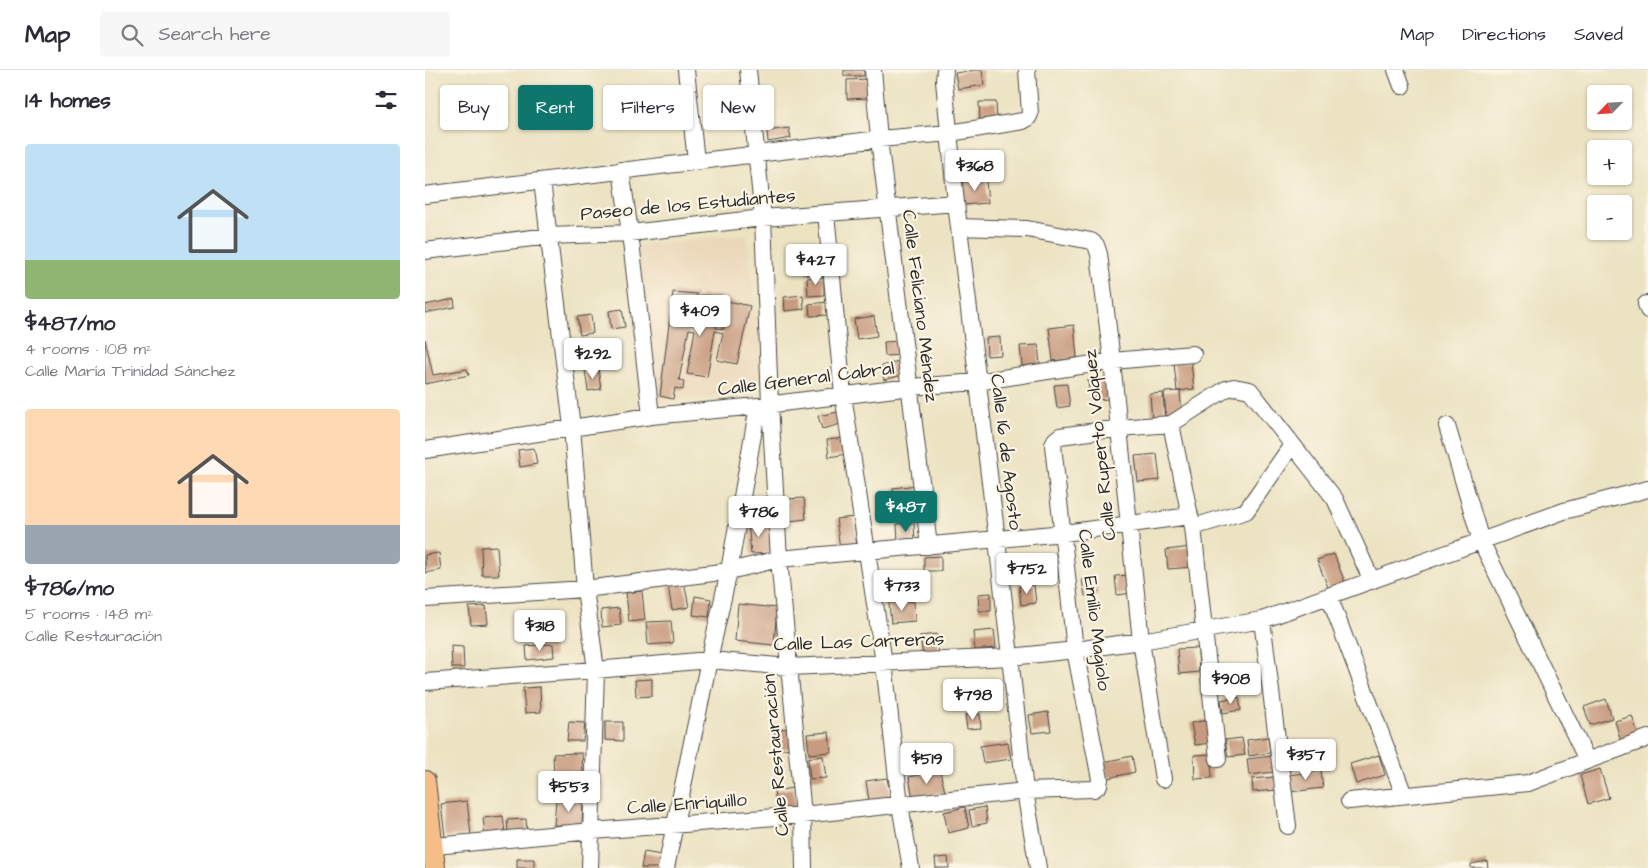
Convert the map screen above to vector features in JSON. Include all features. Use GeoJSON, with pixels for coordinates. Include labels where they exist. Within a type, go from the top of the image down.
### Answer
{"type":"FeatureCollection","features":[{"type":"Feature","properties":{"kind":"main road"},"geometry":{"type":"LineString","coordinates":[[425,781],[429,847],[435,868]]}},
{"type":"Feature","properties":{"kind":"street"},"geometry":{"type":"LineString","coordinates":[[686,70],[696,161]]}},
{"type":"Feature","properties":{"kind":"street","name":"Calle Restauración"},"geometry":{"type":"LineString","coordinates":[[748,70],[755,154],[763,218],[764,405],[803,815],[804,868]]}},
{"type":"Feature","properties":{"kind":"street","name":"Calle Feliciano Méndez"},"geometry":{"type":"LineString","coordinates":[[873,70],[879,139],[911,387],[929,546]]}},
{"type":"Feature","properties":{"kind":"street","name":"Calle 16 de Agosto"},"geometry":{"type":"LineString","coordinates":[[945,70],[944,81],[956,203],[1011,656],[1025,791],[1038,868]]}},
{"type":"Feature","properties":{"kind":"street"},"geometry":{"type":"LineString","coordinates":[[425,195],[879,139],[950,134],[1023,121],[1030,114],[1027,70]]}},
{"type":"Feature","properties":{"kind":"street"},"geometry":{"type":"LineString","coordinates":[[1396,70],[1402,86]]}},
{"type":"Feature","properties":{"kind":"street"},"geometry":{"type":"LineString","coordinates":[[621,170],[651,416]]}},
{"type":"Feature","properties":{"kind":"street"},"geometry":{"type":"LineString","coordinates":[[542,181],[572,427],[585,589],[596,670],[593,831],[590,868]]}},
{"type":"Feature","properties":{"kind":"street","name":"Paseo de los Estudiantes"},"geometry":{"type":"LineString","coordinates":[[425,251],[549,236],[630,233],[763,218],[956,203]]}},
{"type":"Feature","properties":{"kind":"street"},"geometry":{"type":"LineString","coordinates":[[826,213],[843,395],[884,663],[899,805],[911,868]]}},
{"type":"Feature","properties":{"kind":"street","name":"Calle Ruperto Volquez"},"geometry":{"type":"LineString","coordinates":[[959,227],[1027,229],[1091,241],[1096,245],[1099,254],[1112,361],[1141,641],[1163,779]]}},
{"type":"Feature","properties":{"kind":"street","name":"Calle General Cabral"},"geometry":{"type":"LineString","coordinates":[[425,450],[651,416],[764,405],[911,387],[977,382],[1112,361],[1193,354]]}},
{"type":"Feature","properties":{"kind":"street"},"geometry":{"type":"LineString","coordinates":[[1119,428],[1171,424],[1226,389],[1234,387],[1250,390],[1335,499],[1372,581]]}},
{"type":"Feature","properties":{"kind":"street"},"geometry":{"type":"LineString","coordinates":[[666,868],[764,405]]}},
{"type":"Feature","properties":{"kind":"street"},"geometry":{"type":"LineString","coordinates":[[1171,424],[1192,521],[1219,759]]}},
{"type":"Feature","properties":{"kind":"street"},"geometry":{"type":"LineString","coordinates":[[1447,426],[1481,541],[1587,760]]}},
{"type":"Feature","properties":{"kind":"street","name":"Calle Emilio Magiolo"},"geometry":{"type":"LineString","coordinates":[[1099,785],[1100,779],[1075,650],[1064,533],[1053,445],[1060,436],[1119,428]]}},
{"type":"Feature","properties":{"kind":"street"},"geometry":{"type":"LineString","coordinates":[[425,599],[585,589],[729,571],[779,559],[997,540],[1129,524],[1192,521],[1246,511],[1292,445]]}},
{"type":"Feature","properties":{"kind":"street","name":"Calle Las Carreras"},"geometry":{"type":"LineString","coordinates":[[425,682],[709,660],[789,668],[1011,656],[1141,641],[1262,620],[1564,510],[1648,489]]}},
{"type":"Feature","properties":{"kind":"street"},"geometry":{"type":"LineString","coordinates":[[1329,596],[1404,795]]}},
{"type":"Feature","properties":{"kind":"street"},"geometry":{"type":"LineString","coordinates":[[1262,620],[1288,826]]}},
{"type":"Feature","properties":{"kind":"street"},"geometry":{"type":"LineString","coordinates":[[1349,801],[1528,783],[1648,738]]}},
{"type":"Feature","properties":{"kind":"street","name":"Calle Enriquillo"},"geometry":{"type":"LineString","coordinates":[[429,847],[593,831],[803,815],[1025,791],[1094,789],[1099,785]]}},
{"type":"Feature","properties":{"kind":"shaded area"},"geometry":{"type":"Polygon","coordinates":[[[747,234],[764,389],[646,405],[628,247],[747,234]]]}},
{"type":"Feature","properties":{"kind":"building"},"geometry":{"type":"Polygon","coordinates":[[[844,70],[864,70],[864,76],[844,76],[844,70]]]}},
{"type":"Feature","properties":{"kind":"building"},"geometry":{"type":"Polygon","coordinates":[[[982,70],[984,85],[958,89],[955,73],[982,70]]]}},
{"type":"Feature","properties":{"kind":"building"},"geometry":{"type":"Polygon","coordinates":[[[868,79],[868,98],[847,99],[847,80],[868,79]]]}},
{"type":"Feature","properties":{"kind":"building"},"geometry":{"type":"Polygon","coordinates":[[[979,102],[996,102],[997,120],[980,121],[979,102]]]}},
{"type":"Feature","properties":{"kind":"building"},"geometry":{"type":"Polygon","coordinates":[[[789,128],[791,138],[768,142],[767,131],[789,128]]]}},
{"type":"Feature","properties":{"kind":"building"},"geometry":{"type":"Polygon","coordinates":[[[986,180],[988,203],[963,205],[961,182],[986,180]]]}},
{"type":"Feature","properties":{"kind":"building"},"geometry":{"type":"Polygon","coordinates":[[[820,254],[822,273],[806,275],[803,256],[820,254]]]}},
{"type":"Feature","properties":{"kind":"building"},"geometry":{"type":"Polygon","coordinates":[[[824,277],[824,295],[808,296],[807,278],[824,277]]]}},
{"type":"Feature","properties":{"kind":"building"},"geometry":{"type":"Polygon","coordinates":[[[673,292],[697,294],[690,324],[695,325],[700,295],[720,296],[716,328],[724,329],[728,301],[750,306],[737,364],[717,360],[723,333],[715,331],[707,377],[687,374],[695,330],[689,329],[679,380],[684,381],[683,390],[675,388],[673,399],[660,396],[673,292]]]}},
{"type":"Feature","properties":{"kind":"building"},"geometry":{"type":"Polygon","coordinates":[[[803,295],[804,309],[785,311],[784,297],[803,295]]]}},
{"type":"Feature","properties":{"kind":"building"},"geometry":{"type":"Polygon","coordinates":[[[454,299],[455,307],[425,313],[425,305],[454,299]]]}},
{"type":"Feature","properties":{"kind":"building"},"geometry":{"type":"Polygon","coordinates":[[[827,302],[828,315],[810,316],[809,304],[827,302]]]}},
{"type":"Feature","properties":{"kind":"building"},"geometry":{"type":"Polygon","coordinates":[[[622,309],[625,327],[611,329],[609,311],[622,309]]]}},
{"type":"Feature","properties":{"kind":"building"},"geometry":{"type":"Polygon","coordinates":[[[591,315],[593,333],[580,335],[577,317],[591,315]]]}},
{"type":"Feature","properties":{"kind":"building"},"geometry":{"type":"Polygon","coordinates":[[[874,316],[877,336],[857,339],[854,319],[874,316]]]}},
{"type":"Feature","properties":{"kind":"building"},"geometry":{"type":"Polygon","coordinates":[[[1074,325],[1077,358],[1053,361],[1049,328],[1074,325]]]}},
{"type":"Feature","properties":{"kind":"building"},"geometry":{"type":"Polygon","coordinates":[[[1000,337],[1001,355],[987,356],[986,338],[1000,337]]]}},
{"type":"Feature","properties":{"kind":"building"},"geometry":{"type":"Polygon","coordinates":[[[425,339],[433,375],[467,369],[469,375],[425,384],[425,339]]]}},
{"type":"Feature","properties":{"kind":"building"},"geometry":{"type":"Polygon","coordinates":[[[900,341],[901,355],[885,356],[884,342],[900,341]]]}},
{"type":"Feature","properties":{"kind":"building"},"geometry":{"type":"Polygon","coordinates":[[[1038,345],[1040,364],[1022,366],[1020,346],[1038,345]]]}},
{"type":"Feature","properties":{"kind":"building"},"geometry":{"type":"Polygon","coordinates":[[[899,361],[902,375],[884,380],[881,366],[899,361]]]}},
{"type":"Feature","properties":{"kind":"building"},"geometry":{"type":"Polygon","coordinates":[[[1191,362],[1194,389],[1177,391],[1174,363],[1191,362]]]}},
{"type":"Feature","properties":{"kind":"building"},"geometry":{"type":"Polygon","coordinates":[[[598,368],[601,389],[588,391],[585,370],[598,368]]]}},
{"type":"Feature","properties":{"kind":"building"},"geometry":{"type":"Polygon","coordinates":[[[1109,378],[1110,399],[1090,400],[1088,380],[1109,378]]]}},
{"type":"Feature","properties":{"kind":"building"},"geometry":{"type":"Polygon","coordinates":[[[1067,384],[1070,406],[1057,408],[1054,385],[1067,384]]]}},
{"type":"Feature","properties":{"kind":"building"},"geometry":{"type":"Polygon","coordinates":[[[1180,391],[1182,415],[1166,416],[1164,392],[1180,391]]]}},
{"type":"Feature","properties":{"kind":"building"},"geometry":{"type":"Polygon","coordinates":[[[1163,393],[1165,420],[1152,421],[1150,394],[1163,393]]]}},
{"type":"Feature","properties":{"kind":"building"},"geometry":{"type":"Polygon","coordinates":[[[838,412],[841,424],[822,429],[818,416],[838,412]]]}},
{"type":"Feature","properties":{"kind":"building"},"geometry":{"type":"Polygon","coordinates":[[[845,438],[847,454],[829,457],[827,440],[845,438]]]}},
{"type":"Feature","properties":{"kind":"building"},"geometry":{"type":"Polygon","coordinates":[[[534,448],[537,464],[520,467],[518,450],[534,448]]]}},
{"type":"Feature","properties":{"kind":"building"},"geometry":{"type":"Polygon","coordinates":[[[1157,454],[1160,480],[1138,482],[1135,456],[1157,454]]]}},
{"type":"Feature","properties":{"kind":"building"},"geometry":{"type":"Polygon","coordinates":[[[917,485],[919,503],[895,505],[893,488],[917,485]]]}},
{"type":"Feature","properties":{"kind":"building"},"geometry":{"type":"Polygon","coordinates":[[[804,498],[806,519],[790,521],[788,499],[804,498]]]}},
{"type":"Feature","properties":{"kind":"building"},"geometry":{"type":"Polygon","coordinates":[[[854,517],[857,547],[840,549],[836,519],[854,517]]]}},
{"type":"Feature","properties":{"kind":"building"},"geometry":{"type":"Polygon","coordinates":[[[768,521],[771,553],[751,554],[748,522],[768,521]]]}},
{"type":"Feature","properties":{"kind":"building"},"geometry":{"type":"Polygon","coordinates":[[[914,523],[915,541],[898,543],[897,524],[914,523]]]}},
{"type":"Feature","properties":{"kind":"building"},"geometry":{"type":"Polygon","coordinates":[[[497,546],[499,575],[482,575],[481,547],[497,546]]]}},
{"type":"Feature","properties":{"kind":"building"},"geometry":{"type":"Polygon","coordinates":[[[1191,547],[1193,567],[1168,569],[1166,550],[1191,547]]]}},
{"type":"Feature","properties":{"kind":"building"},"geometry":{"type":"Polygon","coordinates":[[[439,553],[441,570],[425,573],[425,555],[439,553]]]}},
{"type":"Feature","properties":{"kind":"building"},"geometry":{"type":"Polygon","coordinates":[[[1334,554],[1346,585],[1330,592],[1317,560],[1334,554]]]}},
{"type":"Feature","properties":{"kind":"building"},"geometry":{"type":"Polygon","coordinates":[[[941,556],[941,571],[924,571],[924,557],[941,556]]]}},
{"type":"Feature","properties":{"kind":"building"},"geometry":{"type":"Polygon","coordinates":[[[1131,575],[1133,593],[1117,595],[1115,576],[1131,575]]]}},
{"type":"Feature","properties":{"kind":"building"},"geometry":{"type":"Polygon","coordinates":[[[1095,577],[1098,594],[1085,596],[1082,580],[1095,577]]]}},
{"type":"Feature","properties":{"kind":"building"},"geometry":{"type":"Polygon","coordinates":[[[684,582],[689,607],[672,610],[668,585],[684,582]]]}},
{"type":"Feature","properties":{"kind":"building"},"geometry":{"type":"Polygon","coordinates":[[[1034,585],[1036,603],[1021,605],[1019,586],[1034,585]]]}},
{"type":"Feature","properties":{"kind":"building"},"geometry":{"type":"Polygon","coordinates":[[[642,591],[645,620],[629,622],[626,593],[642,591]]]}},
{"type":"Feature","properties":{"kind":"building"},"geometry":{"type":"Polygon","coordinates":[[[991,593],[991,611],[979,611],[978,594],[991,593]]]}},
{"type":"Feature","properties":{"kind":"building"},"geometry":{"type":"Polygon","coordinates":[[[695,596],[711,599],[709,617],[693,615],[695,596]]]}},
{"type":"Feature","properties":{"kind":"building"},"geometry":{"type":"Polygon","coordinates":[[[914,601],[915,621],[891,623],[889,603],[914,601]]]}},
{"type":"Feature","properties":{"kind":"building"},"geometry":{"type":"Polygon","coordinates":[[[738,604],[777,608],[774,645],[735,641],[738,604]]]}},
{"type":"Feature","properties":{"kind":"building"},"geometry":{"type":"Polygon","coordinates":[[[486,606],[488,624],[471,625],[469,607],[486,606]]]}},
{"type":"Feature","properties":{"kind":"building"},"geometry":{"type":"Polygon","coordinates":[[[619,608],[621,625],[602,627],[601,610],[619,608]]]}},
{"type":"Feature","properties":{"kind":"building"},"geometry":{"type":"Polygon","coordinates":[[[671,621],[673,643],[648,645],[646,622],[671,621]]]}},
{"type":"Feature","properties":{"kind":"building"},"geometry":{"type":"Polygon","coordinates":[[[994,630],[996,648],[975,650],[973,632],[994,630]]]}},
{"type":"Feature","properties":{"kind":"building"},"geometry":{"type":"Polygon","coordinates":[[[937,634],[939,654],[923,656],[920,636],[937,634]]]}},
{"type":"Feature","properties":{"kind":"building"},"geometry":{"type":"Polygon","coordinates":[[[553,644],[554,657],[527,660],[526,646],[553,644]]]}},
{"type":"Feature","properties":{"kind":"building"},"geometry":{"type":"Polygon","coordinates":[[[451,646],[463,647],[464,668],[452,668],[451,646]]]}},
{"type":"Feature","properties":{"kind":"building"},"geometry":{"type":"Polygon","coordinates":[[[1198,648],[1199,672],[1179,674],[1177,649],[1198,648]]]}},
{"type":"Feature","properties":{"kind":"building"},"geometry":{"type":"Polygon","coordinates":[[[652,679],[652,696],[636,697],[635,680],[652,679]]]}},
{"type":"Feature","properties":{"kind":"building"},"geometry":{"type":"Polygon","coordinates":[[[540,687],[541,712],[525,713],[523,688],[540,687]]]}},
{"type":"Feature","properties":{"kind":"building"},"geometry":{"type":"Polygon","coordinates":[[[1239,697],[1241,710],[1223,713],[1221,700],[1239,697]]]}},
{"type":"Feature","properties":{"kind":"building"},"geometry":{"type":"Polygon","coordinates":[[[1606,699],[1612,718],[1590,725],[1584,707],[1606,699]]]}},
{"type":"Feature","properties":{"kind":"building"},"geometry":{"type":"Polygon","coordinates":[[[1048,712],[1051,731],[1032,733],[1029,715],[1048,712]]]}},
{"type":"Feature","properties":{"kind":"building"},"geometry":{"type":"Polygon","coordinates":[[[980,714],[981,728],[967,729],[965,715],[980,714]]]}},
{"type":"Feature","properties":{"kind":"building"},"geometry":{"type":"Polygon","coordinates":[[[1632,716],[1640,740],[1622,745],[1615,721],[1632,716]]]}},
{"type":"Feature","properties":{"kind":"building"},"geometry":{"type":"Polygon","coordinates":[[[1208,720],[1211,743],[1195,745],[1191,723],[1208,720]]]}},
{"type":"Feature","properties":{"kind":"building"},"geometry":{"type":"Polygon","coordinates":[[[569,722],[585,723],[583,741],[567,741],[569,722]]]}},
{"type":"Feature","properties":{"kind":"building"},"geometry":{"type":"Polygon","coordinates":[[[605,722],[623,722],[623,741],[605,740],[605,722]]]}},
{"type":"Feature","properties":{"kind":"building"},"geometry":{"type":"Polygon","coordinates":[[[790,728],[792,748],[776,750],[774,730],[790,728]]]}},
{"type":"Feature","properties":{"kind":"building"},"geometry":{"type":"Polygon","coordinates":[[[829,732],[831,752],[809,754],[807,734],[829,732]]]}},
{"type":"Feature","properties":{"kind":"building"},"geometry":{"type":"Polygon","coordinates":[[[1268,737],[1270,753],[1249,756],[1247,740],[1268,737]]]}},
{"type":"Feature","properties":{"kind":"building"},"geometry":{"type":"Polygon","coordinates":[[[1242,738],[1245,755],[1228,757],[1225,740],[1242,738]]]}},
{"type":"Feature","properties":{"kind":"building"},"geometry":{"type":"Polygon","coordinates":[[[1008,742],[1011,759],[983,763],[980,746],[1008,742]]]}},
{"type":"Feature","properties":{"kind":"building"},"geometry":{"type":"Polygon","coordinates":[[[582,753],[583,775],[554,776],[553,754],[582,753]]]}},
{"type":"Feature","properties":{"kind":"building"},"geometry":{"type":"Polygon","coordinates":[[[1211,754],[1212,778],[1195,779],[1194,755],[1211,754]]]}},
{"type":"Feature","properties":{"kind":"building"},"geometry":{"type":"Polygon","coordinates":[[[1379,755],[1385,775],[1356,784],[1350,764],[1379,755]]]}},
{"type":"Feature","properties":{"kind":"building"},"geometry":{"type":"Polygon","coordinates":[[[823,756],[826,778],[810,779],[808,758],[823,756]]]}},
{"type":"Feature","properties":{"kind":"building"},"geometry":{"type":"Polygon","coordinates":[[[1132,756],[1135,772],[1108,778],[1104,762],[1132,756]]]}},
{"type":"Feature","properties":{"kind":"building"},"geometry":{"type":"Polygon","coordinates":[[[1272,756],[1274,772],[1249,775],[1247,759],[1272,756]]]}},
{"type":"Feature","properties":{"kind":"building"},"geometry":{"type":"Polygon","coordinates":[[[1600,769],[1609,798],[1588,804],[1580,775],[1600,769]]]}},
{"type":"Feature","properties":{"kind":"building"},"geometry":{"type":"Polygon","coordinates":[[[940,771],[945,792],[913,798],[909,777],[940,771]]]}},
{"type":"Feature","properties":{"kind":"building"},"geometry":{"type":"Polygon","coordinates":[[[1321,771],[1323,788],[1290,792],[1288,775],[1321,771]]]}},
{"type":"Feature","properties":{"kind":"building"},"geometry":{"type":"Polygon","coordinates":[[[1275,777],[1277,790],[1253,792],[1252,779],[1275,777]]]}},
{"type":"Feature","properties":{"kind":"building"},"geometry":{"type":"Polygon","coordinates":[[[887,778],[891,798],[869,801],[866,781],[887,778]]]}},
{"type":"Feature","properties":{"kind":"building"},"geometry":{"type":"Polygon","coordinates":[[[569,781],[584,781],[584,798],[569,798],[569,781]]]}},
{"type":"Feature","properties":{"kind":"building"},"geometry":{"type":"Polygon","coordinates":[[[793,788],[796,810],[777,812],[774,791],[793,788]]]}},
{"type":"Feature","properties":{"kind":"building"},"geometry":{"type":"Polygon","coordinates":[[[556,799],[583,801],[582,826],[554,825],[556,799]]]}},
{"type":"Feature","properties":{"kind":"building"},"geometry":{"type":"Polygon","coordinates":[[[467,801],[471,835],[445,837],[441,804],[467,801]]]}},
{"type":"Feature","properties":{"kind":"building"},"geometry":{"type":"Polygon","coordinates":[[[965,807],[969,828],[948,833],[944,812],[965,807]]]}},
{"type":"Feature","properties":{"kind":"building"},"geometry":{"type":"Polygon","coordinates":[[[985,807],[987,823],[972,826],[969,810],[985,807]]]}},
{"type":"Feature","properties":{"kind":"building"},"geometry":{"type":"Polygon","coordinates":[[[503,816],[505,833],[485,835],[483,818],[503,816]]]}},
{"type":"Feature","properties":{"kind":"building"},"geometry":{"type":"Polygon","coordinates":[[[526,819],[527,832],[508,833],[507,820],[526,819]]]}},
{"type":"Feature","properties":{"kind":"building"},"geometry":{"type":"Polygon","coordinates":[[[644,852],[667,856],[665,868],[641,868],[644,852]]]}},
{"type":"Feature","properties":{"kind":"building"},"geometry":{"type":"Polygon","coordinates":[[[948,857],[949,868],[936,868],[935,858],[948,857]]]}},
{"type":"Feature","properties":{"kind":"building"},"geometry":{"type":"Polygon","coordinates":[[[517,859],[534,859],[534,868],[517,868],[517,859]]]}},
{"type":"Feature","properties":{"kind":"building"},"geometry":{"type":"Polygon","coordinates":[[[1487,861],[1488,868],[1471,868],[1471,864],[1487,861]]]}}]}
